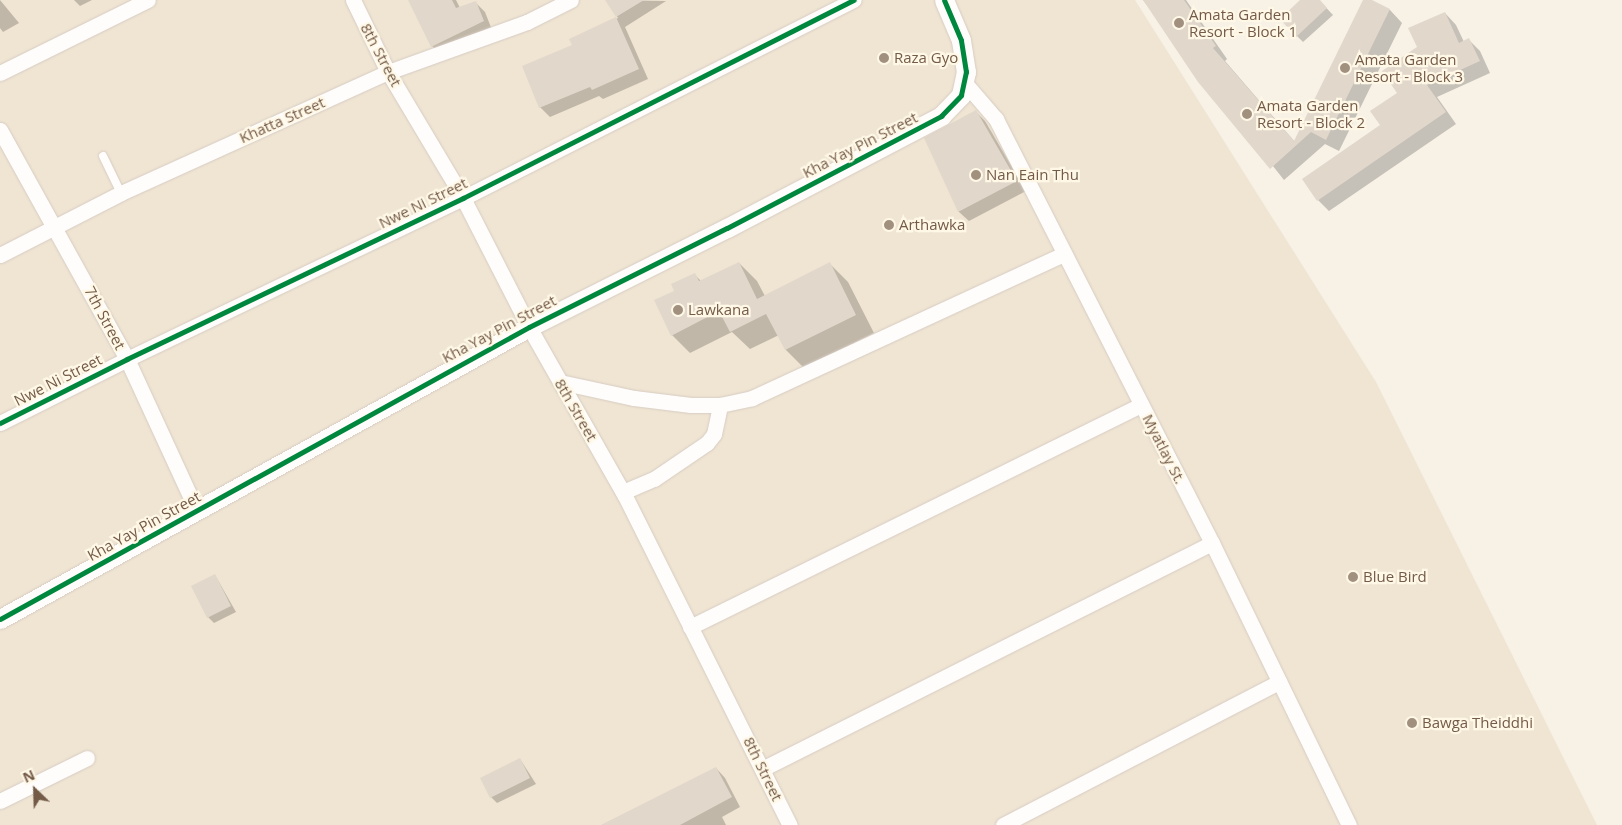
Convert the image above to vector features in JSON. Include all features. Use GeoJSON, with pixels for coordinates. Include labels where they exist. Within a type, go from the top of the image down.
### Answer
{"type":"FeatureCollection","features":[{"type":"Feature","properties":{"kind":"street"},"geometry":{"type":"LineString","coordinates":[[0,73],[118,6],[148,0]]}},
{"type":"Feature","properties":{"kind":"street","name":"8th Street"},"geometry":{"type":"LineString","coordinates":[[353,0],[388,72],[463,198],[529,327],[622,492],[764,768],[790,825]]}},
{"type":"Feature","properties":{"kind":"street","name":"Khatta Street"},"geometry":{"type":"LineString","coordinates":[[0,255],[121,193],[388,72],[527,22],[571,0]]}},
{"type":"Feature","properties":{"kind":"street","name":"Nwe Ni Street"},"geometry":{"type":"LineString","coordinates":[[0,423],[127,359],[463,198],[854,0]]}},
{"type":"Feature","properties":{"kind":"street"},"geometry":{"type":"LineString","coordinates":[[944,0],[960,40],[965,83]]}},
{"type":"Feature","properties":{"kind":"street","name":"Myatlay St."},"geometry":{"type":"LineString","coordinates":[[965,83],[996,118],[1063,254],[1212,543],[1345,824]]}},
{"type":"Feature","properties":{"kind":"street","name":"Kha Yay Pin Street"},"geometry":{"type":"LineString","coordinates":[[0,619],[197,511],[277,464],[529,327],[927,125],[951,107],[961,95],[965,83]]}},
{"type":"Feature","properties":{"kind":"street","name":"7th Street"},"geometry":{"type":"LineString","coordinates":[[0,130],[56,227],[127,359],[197,511]]}},
{"type":"Feature","properties":{"kind":"street"},"geometry":{"type":"LineString","coordinates":[[560,382],[634,398],[720,405],[752,398],[1063,254]]}},
{"type":"Feature","properties":{"kind":"street"},"geometry":{"type":"LineString","coordinates":[[622,492],[654,479],[707,443],[714,434],[720,405]]}},
{"type":"Feature","properties":{"kind":"street"},"geometry":{"type":"LineString","coordinates":[[690,627],[1141,405]]}},
{"type":"Feature","properties":{"kind":"street"},"geometry":{"type":"LineString","coordinates":[[764,768],[1212,543]]}},
{"type":"Feature","properties":{"kind":"street"},"geometry":{"type":"LineString","coordinates":[[1003,825],[1279,682]]}},
{"type":"Feature","properties":{"kind":"street"},"geometry":{"type":"LineString","coordinates":[[0,801],[87,758]]}},
{"type":"Feature","properties":{"kind":"lane"},"geometry":{"type":"LineString","coordinates":[[103,156],[121,193]]}},
{"type":"Feature","properties":{"kind":"shaded area"},"geometry":{"type":"Polygon","coordinates":[[[0,0],[1135,0],[1376,382],[1597,825],[0,825],[0,0]]]}},
{"type":"Feature","properties":{"kind":"building"},"geometry":{"type":"Polygon","coordinates":[[[408,0],[452,0],[456,8],[476,1],[484,21],[431,47],[408,0]]]}},
{"type":"Feature","properties":{"kind":"building"},"geometry":{"type":"Polygon","coordinates":[[[605,0],[644,0],[616,17],[605,0]]]}},
{"type":"Feature","properties":{"kind":"building"},"geometry":{"type":"Polygon","coordinates":[[[1143,0],[1184,0],[1216,46],[1213,48],[1294,141],[1363,0],[1372,0],[1390,9],[1326,140],[1311,132],[1270,169],[1198,82],[1143,0]]]}},
{"type":"Feature","properties":{"kind":"building"},"geometry":{"type":"Polygon","coordinates":[[[1300,0],[1320,0],[1327,8],[1296,37],[1280,19],[1300,0]]]}},
{"type":"Feature","properties":{"kind":"building"},"geometry":{"type":"Polygon","coordinates":[[[1445,12],[1459,43],[1469,38],[1480,61],[1427,85],[1446,112],[1317,201],[1302,179],[1380,125],[1370,111],[1397,93],[1382,71],[1417,47],[1408,28],[1445,12]]]}},
{"type":"Feature","properties":{"kind":"building"},"geometry":{"type":"Polygon","coordinates":[[[616,17],[639,69],[592,90],[590,87],[539,108],[522,66],[572,45],[569,39],[616,17]]]}},
{"type":"Feature","properties":{"kind":"building"},"geometry":{"type":"Polygon","coordinates":[[[976,110],[1017,181],[958,212],[924,138],[976,110]]]}},
{"type":"Feature","properties":{"kind":"building"},"geometry":{"type":"Polygon","coordinates":[[[739,262],[757,299],[830,262],[856,315],[785,350],[766,314],[730,332],[719,311],[671,336],[654,300],[674,291],[671,284],[695,273],[699,281],[739,262]]]}},
{"type":"Feature","properties":{"kind":"building"},"geometry":{"type":"Polygon","coordinates":[[[215,574],[231,606],[207,618],[191,586],[215,574]]]}},
{"type":"Feature","properties":{"kind":"building"},"geometry":{"type":"Polygon","coordinates":[[[520,758],[530,778],[490,798],[480,778],[520,758]]]}},
{"type":"Feature","properties":{"kind":"building"},"geometry":{"type":"Polygon","coordinates":[[[716,767],[732,797],[680,825],[601,825],[716,767]]]}},
{"type":"Feature","properties":{"kind":"cycle path"},"geometry":{"type":"LineString","coordinates":[[0,423],[127,359],[463,198],[854,0]]}},
{"type":"Feature","properties":{"kind":"cycle path"},"geometry":{"type":"LineString","coordinates":[[0,619],[529,327],[727,228],[941,116],[961,95],[966,72],[961,40],[944,0]]}},
{"type":"Feature","properties":{"kind":"place","name":"Amata Garden Resort - Block 1"},"geometry":{"type":"Point","coordinates":[1179,23]}},
{"type":"Feature","properties":{"kind":"place","name":"Raza Gyo"},"geometry":{"type":"Point","coordinates":[884,58]}},
{"type":"Feature","properties":{"kind":"place","name":"Amata Garden Resort - Block 3"},"geometry":{"type":"Point","coordinates":[1345,68]}},
{"type":"Feature","properties":{"kind":"place","name":"Amata Garden Resort - Block 2"},"geometry":{"type":"Point","coordinates":[1247,114]}},
{"type":"Feature","properties":{"kind":"place","name":"Nan Eain Thu"},"geometry":{"type":"Point","coordinates":[976,175]}},
{"type":"Feature","properties":{"kind":"place","name":"Arthawka"},"geometry":{"type":"Point","coordinates":[889,225]}},
{"type":"Feature","properties":{"kind":"place","name":"Lawkana"},"geometry":{"type":"Point","coordinates":[678,310]}},
{"type":"Feature","properties":{"kind":"place","name":"Blue Bird"},"geometry":{"type":"Point","coordinates":[1353,577]}},
{"type":"Feature","properties":{"kind":"place","name":"Bawga Theiddhi"},"geometry":{"type":"Point","coordinates":[1412,723]}}]}
